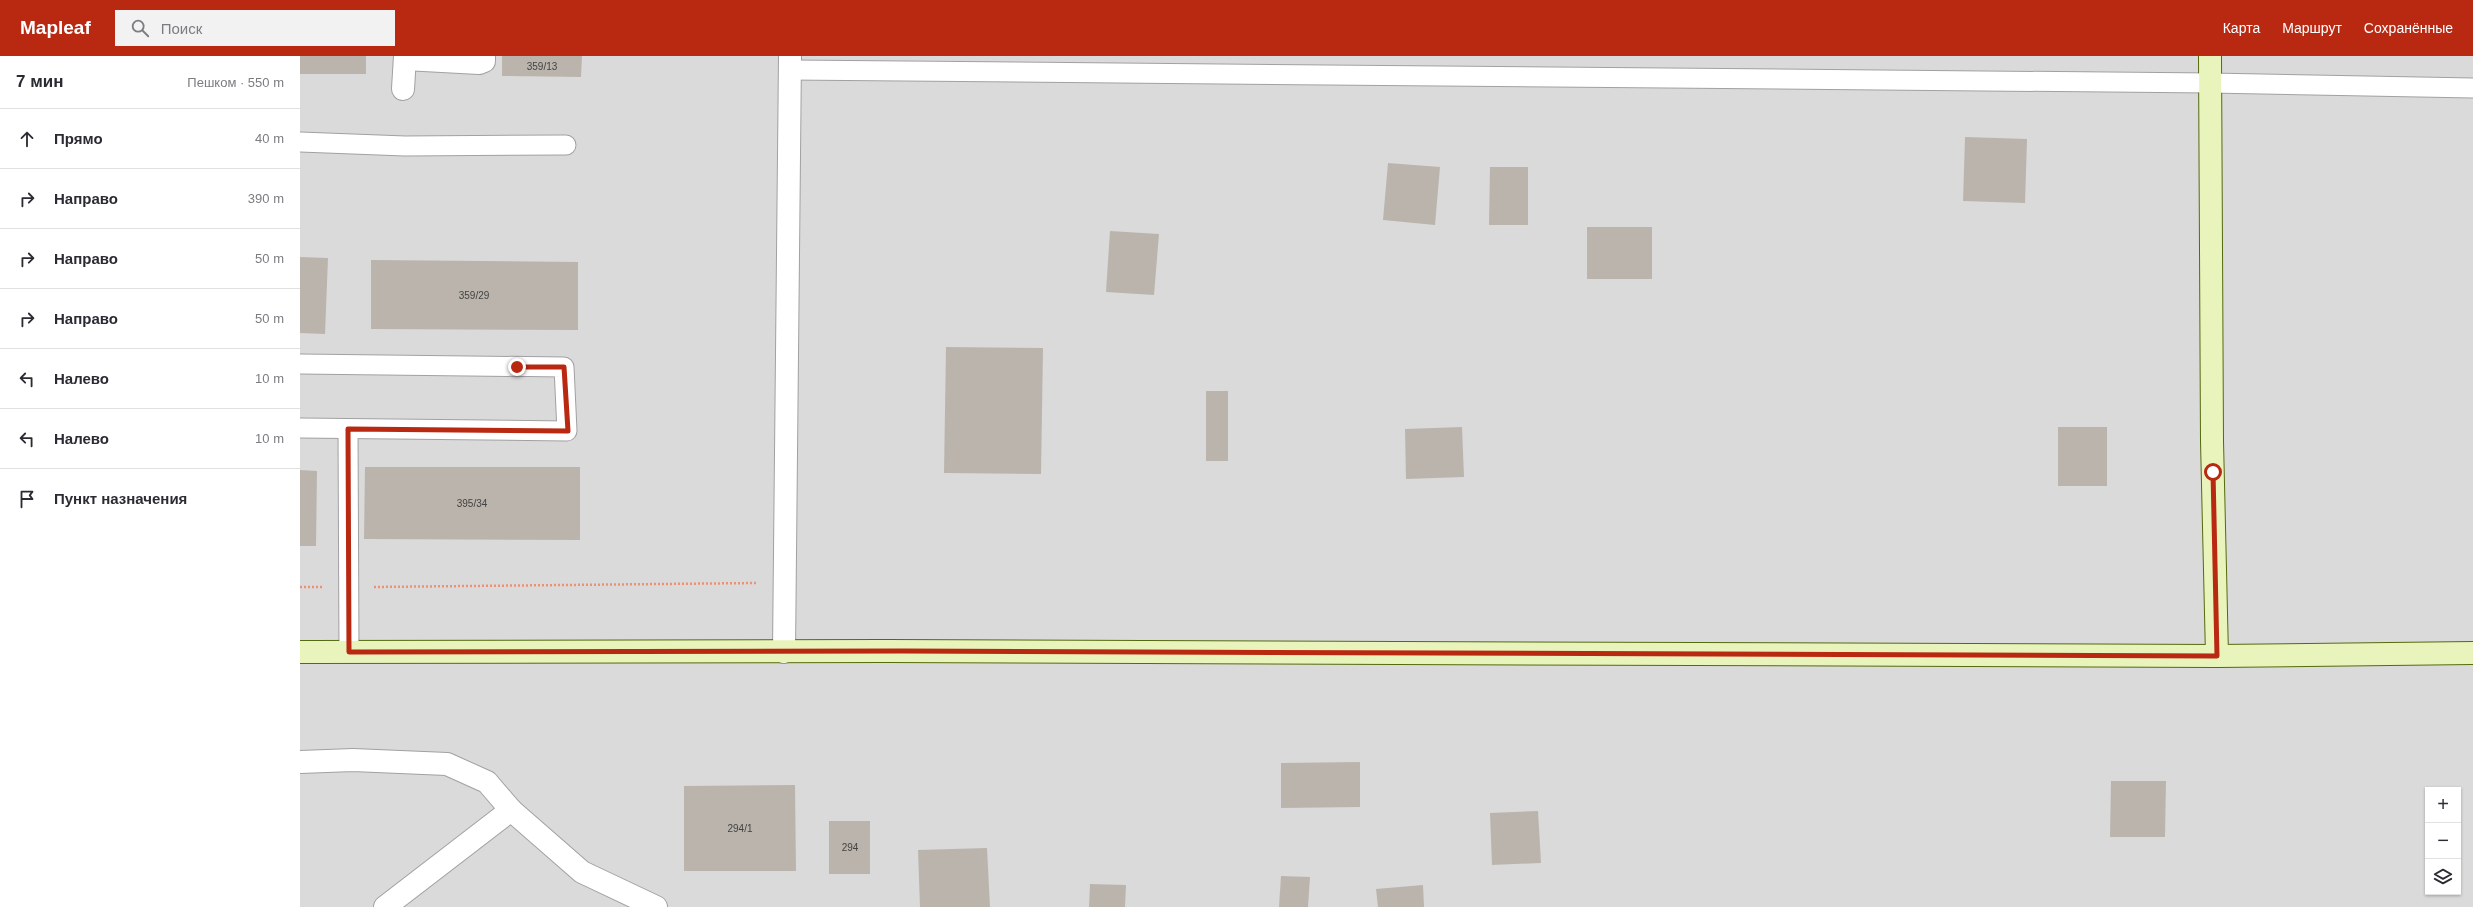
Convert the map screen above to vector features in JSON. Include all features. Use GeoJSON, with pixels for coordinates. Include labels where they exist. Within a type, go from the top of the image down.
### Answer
{"type":"FeatureCollection","features":[{"type":"Feature","properties":{"kind":"street"},"geometry":{"type":"LineString","coordinates":[[403,89],[405,57],[479,62],[484,60],[484,56]]}},
{"type":"Feature","properties":{"kind":"street"},"geometry":{"type":"LineString","coordinates":[[2210,56],[2212,441],[2217,656]]}},
{"type":"Feature","properties":{"kind":"street"},"geometry":{"type":"LineString","coordinates":[[784,652],[790,63]]}},
{"type":"Feature","properties":{"kind":"street"},"geometry":{"type":"LineString","coordinates":[[300,652],[2217,656],[2473,653]]}},
{"type":"Feature","properties":{"kind":"street"},"geometry":{"type":"LineString","coordinates":[[300,762],[353,760],[448,764],[487,782],[510,810],[582,872],[656,907]]}},
{"type":"Feature","properties":{"kind":"street"},"geometry":{"type":"LineString","coordinates":[[385,907],[510,810]]}},
{"type":"Feature","properties":{"kind":"lane"},"geometry":{"type":"LineString","coordinates":[[790,63],[2473,88]]}},
{"type":"Feature","properties":{"kind":"lane"},"geometry":{"type":"LineString","coordinates":[[300,142],[405,146],[566,145]]}},
{"type":"Feature","properties":{"kind":"lane"},"geometry":{"type":"LineString","coordinates":[[300,364],[564,367],[568,431],[300,428]]}},
{"type":"Feature","properties":{"kind":"lane"},"geometry":{"type":"LineString","coordinates":[[348,429],[349,652]]}},
{"type":"Feature","properties":{"kind":"path"},"geometry":{"type":"LineString","coordinates":[[300,587],[784,583]]}},
{"type":"Feature","properties":{"kind":"shaded area"},"geometry":{"type":"Polygon","coordinates":[[[300,56],[2473,56],[2473,907],[300,907],[300,56]]]}},
{"type":"Feature","properties":{"kind":"building"},"geometry":{"type":"Polygon","coordinates":[[[300,56],[366,56],[366,74],[300,74],[300,56]]]}},
{"type":"Feature","properties":{"kind":"building"},"geometry":{"type":"Polygon","coordinates":[[[502,56],[582,56],[581,77],[502,76],[502,56]]]}},
{"type":"Feature","properties":{"kind":"building"},"geometry":{"type":"Polygon","coordinates":[[[1965,137],[2027,139],[2025,203],[1963,201],[1965,137]]]}},
{"type":"Feature","properties":{"kind":"building"},"geometry":{"type":"Polygon","coordinates":[[[1388,163],[1440,167],[1435,225],[1383,220],[1388,163]]]}},
{"type":"Feature","properties":{"kind":"building"},"geometry":{"type":"Polygon","coordinates":[[[1490,167],[1528,167],[1528,225],[1489,225],[1490,167]]]}},
{"type":"Feature","properties":{"kind":"building"},"geometry":{"type":"Polygon","coordinates":[[[1587,227],[1652,227],[1652,279],[1587,279],[1587,227]]]}},
{"type":"Feature","properties":{"kind":"building"},"geometry":{"type":"Polygon","coordinates":[[[1110,231],[1159,234],[1154,295],[1106,292],[1110,231]]]}},
{"type":"Feature","properties":{"kind":"building"},"geometry":{"type":"Polygon","coordinates":[[[300,257],[328,258],[325,334],[300,333],[300,257]]]}},
{"type":"Feature","properties":{"kind":"building"},"geometry":{"type":"Polygon","coordinates":[[[371,260],[578,262],[578,330],[371,329],[371,260]]]}},
{"type":"Feature","properties":{"kind":"building"},"geometry":{"type":"Polygon","coordinates":[[[946,347],[1043,348],[1041,474],[944,473],[946,347]]]}},
{"type":"Feature","properties":{"kind":"building"},"geometry":{"type":"Polygon","coordinates":[[[1206,391],[1228,391],[1228,461],[1206,461],[1206,391]]]}},
{"type":"Feature","properties":{"kind":"building"},"geometry":{"type":"Polygon","coordinates":[[[1462,427],[1464,477],[1406,479],[1405,429],[1462,427]]]}},
{"type":"Feature","properties":{"kind":"building"},"geometry":{"type":"Polygon","coordinates":[[[2058,427],[2107,427],[2107,486],[2058,486],[2058,427]]]}},
{"type":"Feature","properties":{"kind":"building"},"geometry":{"type":"Polygon","coordinates":[[[365,467],[580,467],[580,540],[364,539],[365,467]]]}},
{"type":"Feature","properties":{"kind":"building"},"geometry":{"type":"Polygon","coordinates":[[[300,470],[317,471],[316,546],[300,546],[300,470]]]}},
{"type":"Feature","properties":{"kind":"building"},"geometry":{"type":"Polygon","coordinates":[[[1360,762],[1360,807],[1281,808],[1281,763],[1360,762]]]}},
{"type":"Feature","properties":{"kind":"building"},"geometry":{"type":"Polygon","coordinates":[[[2111,781],[2166,781],[2165,837],[2110,837],[2111,781]]]}},
{"type":"Feature","properties":{"kind":"building"},"geometry":{"type":"Polygon","coordinates":[[[795,785],[796,871],[684,871],[684,786],[795,785]]]}},
{"type":"Feature","properties":{"kind":"building"},"geometry":{"type":"Polygon","coordinates":[[[1538,811],[1541,863],[1492,865],[1490,813],[1538,811]]]}},
{"type":"Feature","properties":{"kind":"building"},"geometry":{"type":"Polygon","coordinates":[[[829,821],[870,821],[870,874],[829,874],[829,821]]]}},
{"type":"Feature","properties":{"kind":"building"},"geometry":{"type":"Polygon","coordinates":[[[987,848],[990,907],[920,907],[918,850],[987,848]]]}},
{"type":"Feature","properties":{"kind":"building"},"geometry":{"type":"Polygon","coordinates":[[[1281,876],[1310,877],[1308,907],[1279,907],[1281,876]]]}},
{"type":"Feature","properties":{"kind":"building"},"geometry":{"type":"Polygon","coordinates":[[[1090,884],[1126,885],[1125,907],[1089,907],[1090,884]]]}},
{"type":"Feature","properties":{"kind":"building"},"geometry":{"type":"Polygon","coordinates":[[[1423,885],[1424,907],[1378,907],[1376,889],[1423,885]]]}},
{"type":"Feature","properties":{"kind":"route"},"geometry":{"type":"LineString","coordinates":[[517,367],[564,367],[568,431],[348,429],[349,652],[903,651],[2217,656],[2213,472]]}}]}
